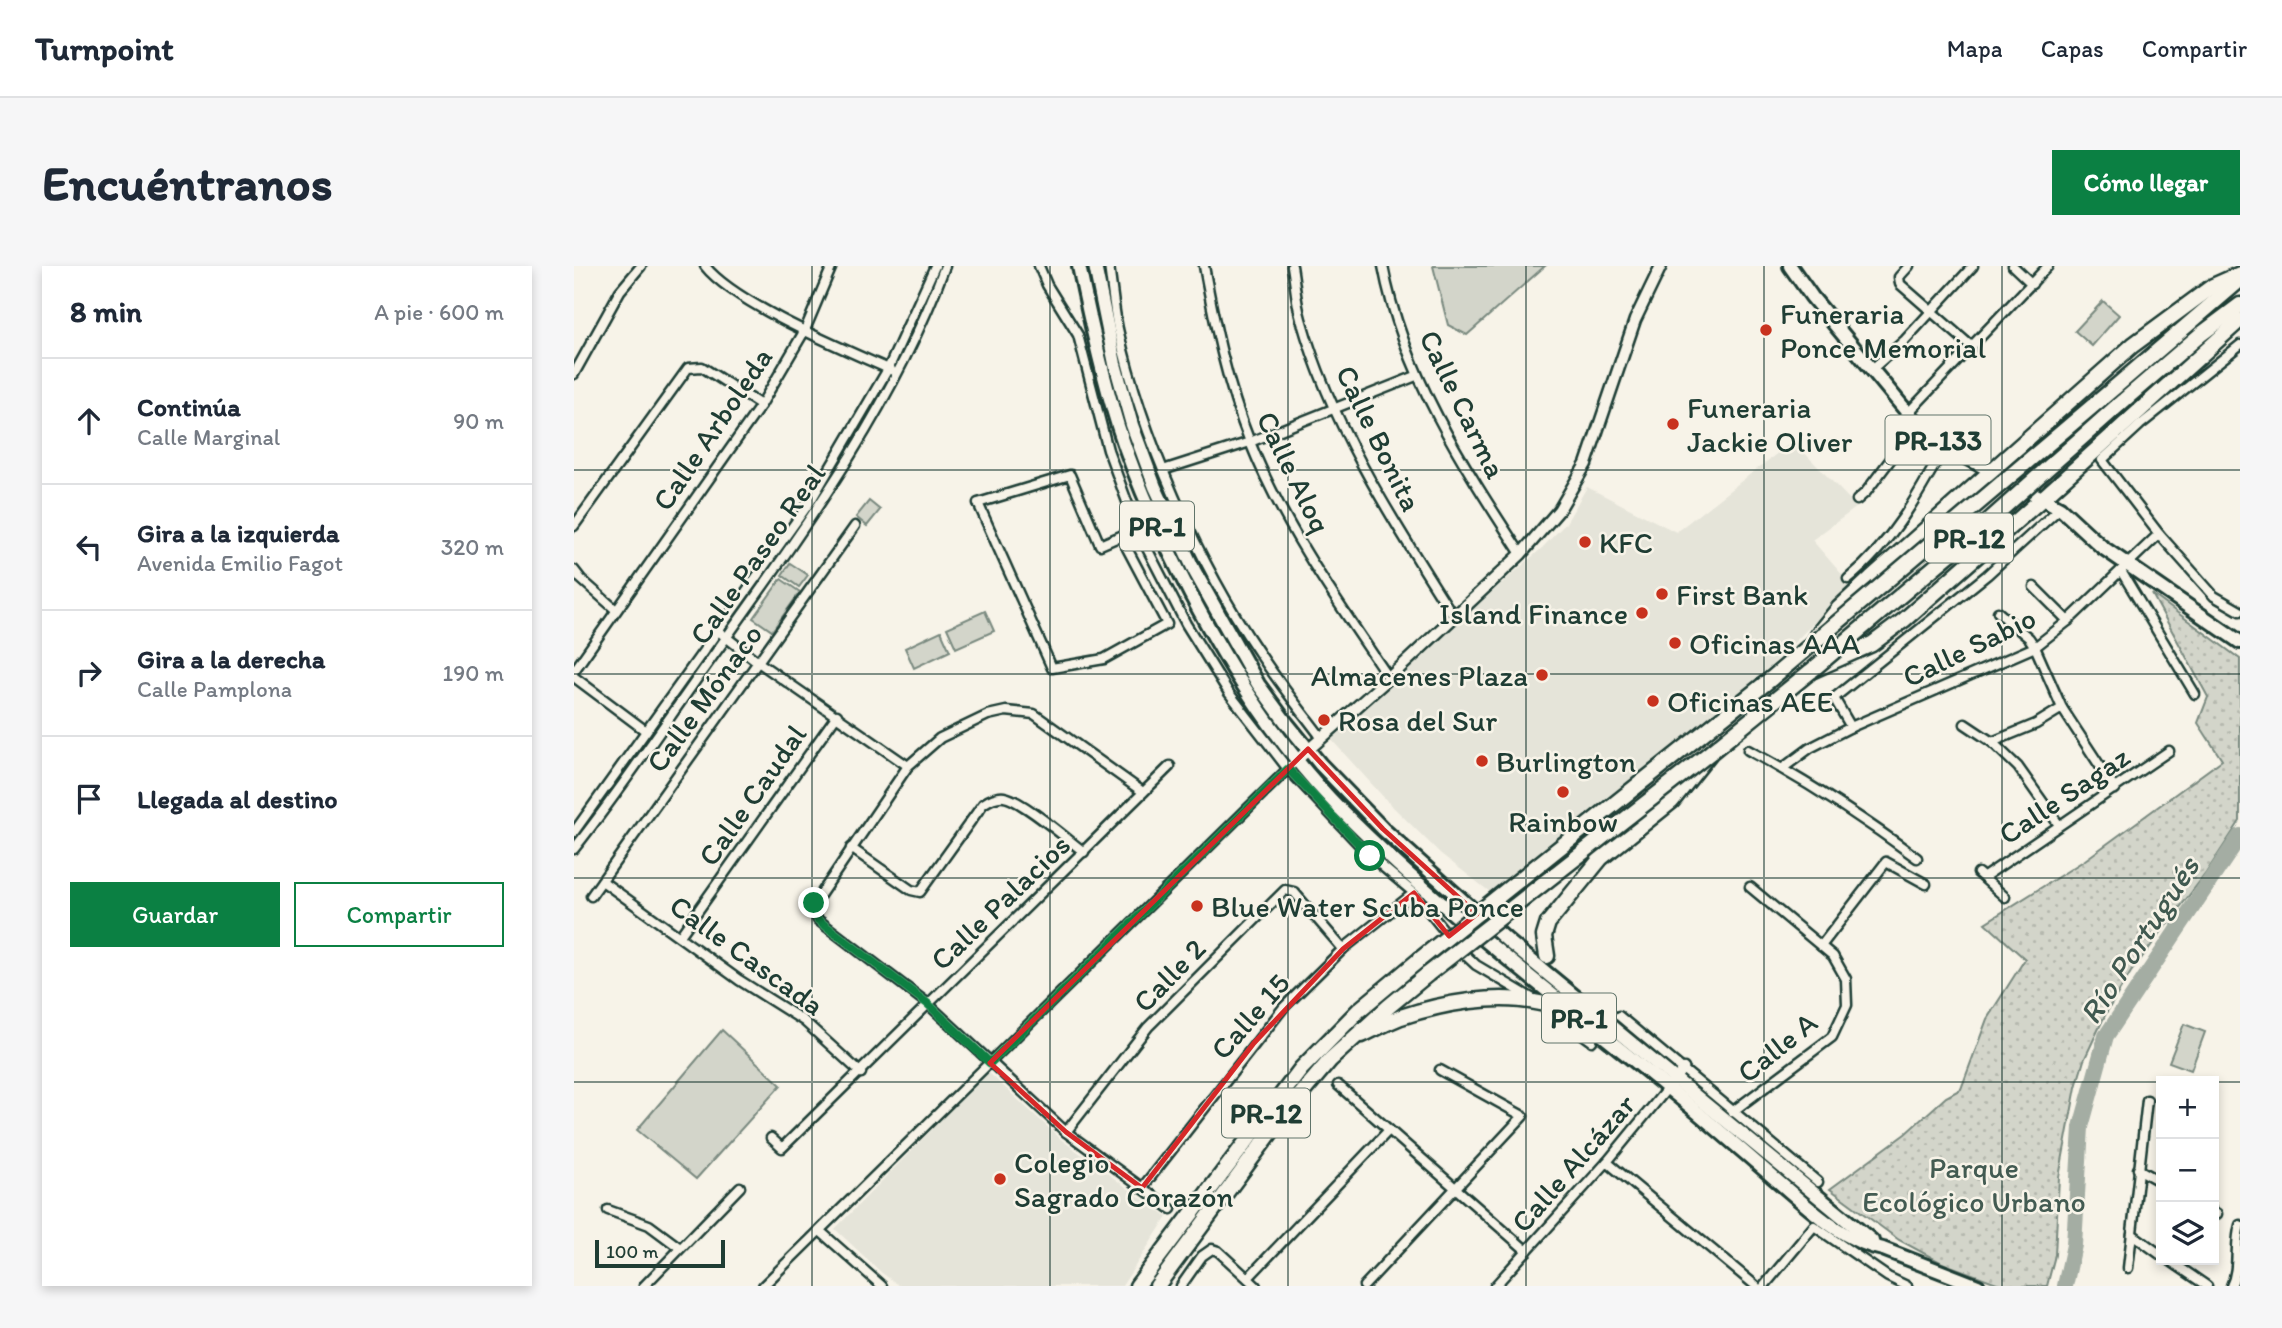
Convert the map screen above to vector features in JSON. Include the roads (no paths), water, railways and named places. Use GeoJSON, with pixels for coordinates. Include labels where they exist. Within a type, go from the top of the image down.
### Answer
{"type":"FeatureCollection","features":[{"type":"Feature","properties":{"kind":"highway"},"geometry":{"type":"LineString","coordinates":[[1798,656],[1839,608],[2133,345],[2213,286],[2240,274]]}},
{"type":"Feature","properties":{"kind":"highway","name":"PR-12"},"geometry":{"type":"LineString","coordinates":[[1137,1286],[1301,1069],[1359,1010],[1798,656],[2240,280]]}},
{"type":"Feature","properties":{"kind":"highway","name":"PR-12"},"geometry":{"type":"LineString","coordinates":[[1157,1286],[1286,1112],[1350,1039],[1428,974],[1811,671],[1976,532],[2200,335],[2240,305]]}},
{"type":"Feature","properties":{"kind":"highway"},"geometry":{"type":"LineString","coordinates":[[1811,671],[1872,644],[1943,587],[2240,320]]}},
{"type":"Feature","properties":{"kind":"highway"},"geometry":{"type":"LineString","coordinates":[[1547,956],[1544,936],[1548,923],[1601,858],[1672,801],[1711,752]]}},
{"type":"Feature","properties":{"kind":"highway"},"geometry":{"type":"LineString","coordinates":[[1350,1039],[1391,1021],[1425,1011],[1493,998],[1540,1003]]}},
{"type":"Feature","properties":{"kind":"main road","name":"PR-1"},"geometry":{"type":"LineString","coordinates":[[1079,266],[1110,398],[1136,479],[1152,516],[1228,663],[1292,764],[1400,865],[1598,1034],[1676,1078]]}},
{"type":"Feature","properties":{"kind":"main road","name":"PR-1"},"geometry":{"type":"LineString","coordinates":[[1095,266],[1115,364],[1132,425],[1154,487],[1195,572],[1243,658],[1285,721],[1308,749],[1383,829],[1510,943],[1849,1224],[1883,1249],[1975,1286]]}},
{"type":"Feature","properties":{"kind":"main road","name":"PR-133"},"geometry":{"type":"LineString","coordinates":[[1790,266],[1908,413],[1945,446],[2044,497],[2060,508],[2124,568],[2240,642]]}},
{"type":"Feature","properties":{"kind":"street"},"geometry":{"type":"LineString","coordinates":[[574,374],[620,291],[641,266]]}},
{"type":"Feature","properties":{"kind":"street"},"geometry":{"type":"LineString","coordinates":[[705,266],[715,278],[804,330],[897,373]]}},
{"type":"Feature","properties":{"kind":"street","name":"Calle Arboleda"},"geometry":{"type":"LineString","coordinates":[[574,671],[761,405],[804,330],[832,266]]}},
{"type":"Feature","properties":{"kind":"street","name":"Calle Paseo Real"},"geometry":{"type":"LineString","coordinates":[[574,832],[810,502],[888,369],[935,266]]}},
{"type":"Feature","properties":{"kind":"street","name":"Calle Paseo Real"},"geometry":{"type":"LineString","coordinates":[[574,849],[837,480],[883,401],[935,293],[945,266]]}},
{"type":"Feature","properties":{"kind":"street"},"geometry":{"type":"LineString","coordinates":[[1040,266],[1051,291],[1078,335],[1108,450],[1137,529],[1186,624],[1229,694],[1370,856],[1414,893],[1459,949],[1476,965],[1540,1003],[1592,1041]]}},
{"type":"Feature","properties":{"kind":"street"},"geometry":{"type":"LineString","coordinates":[[1109,266],[1118,330],[1139,403],[1163,470],[1215,581],[1258,652],[1321,737]]}},
{"type":"Feature","properties":{"kind":"street","name":"Calle Aloq"},"geometry":{"type":"LineString","coordinates":[[1204,266],[1220,351],[1250,442],[1275,496],[1325,583],[1389,678]]}},
{"type":"Feature","properties":{"kind":"street","name":"Calle Bonita"},"geometry":{"type":"LineString","coordinates":[[1292,266],[1301,318],[1334,408],[1386,509],[1454,617]]}},
{"type":"Feature","properties":{"kind":"street","name":"Calle Carma"},"geometry":{"type":"LineString","coordinates":[[1383,266],[1388,291],[1416,376],[1461,462],[1521,554]]}},
{"type":"Feature","properties":{"kind":"street"},"geometry":{"type":"LineString","coordinates":[[764,1286],[1292,764],[1389,678],[1521,554],[1559,510],[1586,464],[1635,320],[1661,266]]}},
{"type":"Feature","properties":{"kind":"street"},"geometry":{"type":"LineString","coordinates":[[1909,266],[1899,277],[1900,284],[1972,347]]}},
{"type":"Feature","properties":{"kind":"street"},"geometry":{"type":"LineString","coordinates":[[1871,370],[1931,312],[1973,266]]}},
{"type":"Feature","properties":{"kind":"street"},"geometry":{"type":"LineString","coordinates":[[2013,266],[2032,284]]}},
{"type":"Feature","properties":{"kind":"street"},"geometry":{"type":"LineString","coordinates":[[1908,413],[2049,266]]}},
{"type":"Feature","properties":{"kind":"street"},"geometry":{"type":"LineString","coordinates":[[2240,345],[2140,425],[2102,460],[2159,534],[2214,596],[2240,611]]}},
{"type":"Feature","properties":{"kind":"street"},"geometry":{"type":"LineString","coordinates":[[574,526],[688,368],[702,367],[761,405]]}},
{"type":"Feature","properties":{"kind":"street"},"geometry":{"type":"LineString","coordinates":[[1163,470],[1250,442],[1416,376]]}},
{"type":"Feature","properties":{"kind":"street"},"geometry":{"type":"LineString","coordinates":[[1857,500],[1918,423]]}},
{"type":"Feature","properties":{"kind":"street"},"geometry":{"type":"LineString","coordinates":[[1848,579],[1865,565],[1897,528],[1945,446]]}},
{"type":"Feature","properties":{"kind":"street"},"geometry":{"type":"LineString","coordinates":[[1121,537],[1167,624],[1104,659],[1052,668],[978,503],[1070,475],[1100,545],[1137,529]]}},
{"type":"Feature","properties":{"kind":"street"},"geometry":{"type":"LineString","coordinates":[[1851,727],[1834,698],[1987,575],[2060,508]]}},
{"type":"Feature","properties":{"kind":"street","name":"Calle Mónaco"},"geometry":{"type":"LineString","coordinates":[[591,896],[855,526]]}},
{"type":"Feature","properties":{"kind":"street","name":"Calle Sabio"},"geometry":{"type":"LineString","coordinates":[[1783,768],[1810,748],[1851,727],[2035,647],[2068,621],[2159,534]]}},
{"type":"Feature","properties":{"kind":"street"},"geometry":{"type":"LineString","coordinates":[[2124,568],[2195,694]]}},
{"type":"Feature","properties":{"kind":"street"},"geometry":{"type":"LineString","coordinates":[[574,570],[616,610]]}},
{"type":"Feature","properties":{"kind":"street"},"geometry":{"type":"LineString","coordinates":[[2034,587],[2068,621]]}},
{"type":"Feature","properties":{"kind":"street"},"geometry":{"type":"LineString","coordinates":[[1998,612],[2029,638],[2035,647],[2062,708],[2115,789]]}},
{"type":"Feature","properties":{"kind":"street"},"geometry":{"type":"LineString","coordinates":[[718,631],[758,662],[908,766]]}},
{"type":"Feature","properties":{"kind":"street"},"geometry":{"type":"LineString","coordinates":[[574,677],[646,731]]}},
{"type":"Feature","properties":{"kind":"street"},"geometry":{"type":"LineString","coordinates":[[1992,742],[2036,724],[2062,708]]}},
{"type":"Feature","properties":{"kind":"street"},"geometry":{"type":"LineString","coordinates":[[1143,792],[1039,717],[1021,712],[997,712],[940,738],[908,766],[812,907],[818,920],[928,1004],[1066,1132],[1171,1209]]}},
{"type":"Feature","properties":{"kind":"street","name":"Calle Caudal"},"geometry":{"type":"LineString","coordinates":[[680,936],[837,715]]}},
{"type":"Feature","properties":{"kind":"street"},"geometry":{"type":"LineString","coordinates":[[1965,723],[1992,742],[2018,767],[2059,825]]}},
{"type":"Feature","properties":{"kind":"street"},"geometry":{"type":"LineString","coordinates":[[1748,750],[1783,768],[1866,821],[1917,858]]}},
{"type":"Feature","properties":{"kind":"street","name":"Calle Sagaz"},"geometry":{"type":"LineString","coordinates":[[2005,897],[1981,875],[2169,751]]}},
{"type":"Feature","properties":{"kind":"street","name":"Calle Palacios"},"geometry":{"type":"LineString","coordinates":[[771,1138],[782,1148],[1170,766]]}},
{"type":"Feature","properties":{"kind":"street"},"geometry":{"type":"LineString","coordinates":[[851,848],[911,890],[920,892],[983,804],[995,797],[1003,797],[1019,804],[1084,852]]}},
{"type":"Feature","properties":{"kind":"street"},"geometry":{"type":"LineString","coordinates":[[1821,946],[1886,862],[1926,884]]}},
{"type":"Feature","properties":{"kind":"street","name":"Calle Cascada"},"geometry":{"type":"LineString","coordinates":[[602,881],[739,980],[804,1021],[861,1073]]}},
{"type":"Feature","properties":{"kind":"street","name":"Calle A"},"geometry":{"type":"LineString","coordinates":[[1732,1112],[1832,1037],[1847,1005],[1846,979],[1833,956],[1750,887]]}},
{"type":"Feature","properties":{"kind":"street","name":"Calle 2"},"geometry":{"type":"LineString","coordinates":[[1066,1132],[1148,1027],[1285,890],[1294,892],[1343,949]]}},
{"type":"Feature","properties":{"kind":"street","name":"Calle 15"},"geometry":{"type":"LineString","coordinates":[[1142,1188],[1284,1007],[1343,949],[1414,893]]}},
{"type":"Feature","properties":{"kind":"street"},"geometry":{"type":"LineString","coordinates":[[1619,1016],[1676,1078],[1732,1112],[1818,1182]]}},
{"type":"Feature","properties":{"kind":"street"},"geometry":{"type":"LineString","coordinates":[[1363,1286],[1523,1116],[1440,1070]]}},
{"type":"Feature","properties":{"kind":"street","name":"Calle Alcázar"},"geometry":{"type":"LineString","coordinates":[[1495,1286],[1607,1163],[1676,1078]]}},
{"type":"Feature","properties":{"kind":"street"},"geometry":{"type":"LineString","coordinates":[[1338,1085],[1527,1251]]}},
{"type":"Feature","properties":{"kind":"street"},"geometry":{"type":"LineString","coordinates":[[2128,1268],[2147,1100]]}},
{"type":"Feature","properties":{"kind":"street"},"geometry":{"type":"LineString","coordinates":[[1248,1278],[1389,1130]]}},
{"type":"Feature","properties":{"kind":"street"},"geometry":{"type":"LineString","coordinates":[[1607,1163],[1756,1286]]}},
{"type":"Feature","properties":{"kind":"street"},"geometry":{"type":"LineString","coordinates":[[2138,1169],[2156,1179]]}},
{"type":"Feature","properties":{"kind":"street"},"geometry":{"type":"LineString","coordinates":[[644,1286],[740,1187]]}},
{"type":"Feature","properties":{"kind":"street"},"geometry":{"type":"LineString","coordinates":[[608,1210],[649,1225],[680,1248]]}},
{"type":"Feature","properties":{"kind":"street"},"geometry":{"type":"LineString","coordinates":[[2231,1286],[2236,1265],[2236,1237],[2240,1225]]}},
{"type":"Feature","properties":{"kind":"street"},"geometry":{"type":"LineString","coordinates":[[1764,1286],[1814,1226],[1888,1277],[1907,1286]]}},
{"type":"Feature","properties":{"kind":"street"},"geometry":{"type":"LineString","coordinates":[[820,1231],[882,1286]]}},
{"type":"Feature","properties":{"kind":"street"},"geometry":{"type":"LineString","coordinates":[[2132,1234],[2156,1251]]}},
{"type":"Feature","properties":{"kind":"street"},"geometry":{"type":"LineString","coordinates":[[1181,1286],[1202,1256],[1212,1249],[1218,1251],[1256,1286]]}},
{"type":"Feature","properties":{"kind":"street"},"geometry":{"type":"LineString","coordinates":[[2176,1265],[2207,1286]]}},
{"type":"Feature","properties":{"kind":"waterway","name":"Río Portugués"},"geometry":{"type":"LineString","coordinates":[[2065,1286],[2074,1245],[2081,1127],[2106,1036],[2240,836]]}},
{"type":"Feature","properties":{"kind":"place","name":"Funeraria Ponce Memorial"},"geometry":{"type":"Point","coordinates":[1766,330]}},
{"type":"Feature","properties":{"kind":"place","name":"Funeraria Jackie Oliver"},"geometry":{"type":"Point","coordinates":[1673,424]}},
{"type":"Feature","properties":{"kind":"place","name":"KFC"},"geometry":{"type":"Point","coordinates":[1585,542]}},
{"type":"Feature","properties":{"kind":"place","name":"First Bank"},"geometry":{"type":"Point","coordinates":[1662,594]}},
{"type":"Feature","properties":{"kind":"place","name":"Island Finance"},"geometry":{"type":"Point","coordinates":[1642,613]}},
{"type":"Feature","properties":{"kind":"place","name":"Oficinas AAA"},"geometry":{"type":"Point","coordinates":[1675,643]}},
{"type":"Feature","properties":{"kind":"place","name":"Almacenes Plaza"},"geometry":{"type":"Point","coordinates":[1542,675]}},
{"type":"Feature","properties":{"kind":"place","name":"Oficinas AEE"},"geometry":{"type":"Point","coordinates":[1653,701]}},
{"type":"Feature","properties":{"kind":"place","name":"Rosa del Sur"},"geometry":{"type":"Point","coordinates":[1324,720]}},
{"type":"Feature","properties":{"kind":"place","name":"Burlington"},"geometry":{"type":"Point","coordinates":[1482,761]}},
{"type":"Feature","properties":{"kind":"place","name":"Rainbow"},"geometry":{"type":"Point","coordinates":[1563,792]}},
{"type":"Feature","properties":{"kind":"place","name":"Blue Water Scuba Ponce"},"geometry":{"type":"Point","coordinates":[1197,906]}},
{"type":"Feature","properties":{"kind":"place","name":"Colegio Sagrado Corazón"},"geometry":{"type":"Point","coordinates":[1000,1179]}},
{"type":"Feature","properties":{"kind":"park label","name":"Parque Ecológico Urbano"},"geometry":{"type":"Point","coordinates":[1974,1184]}}]}
